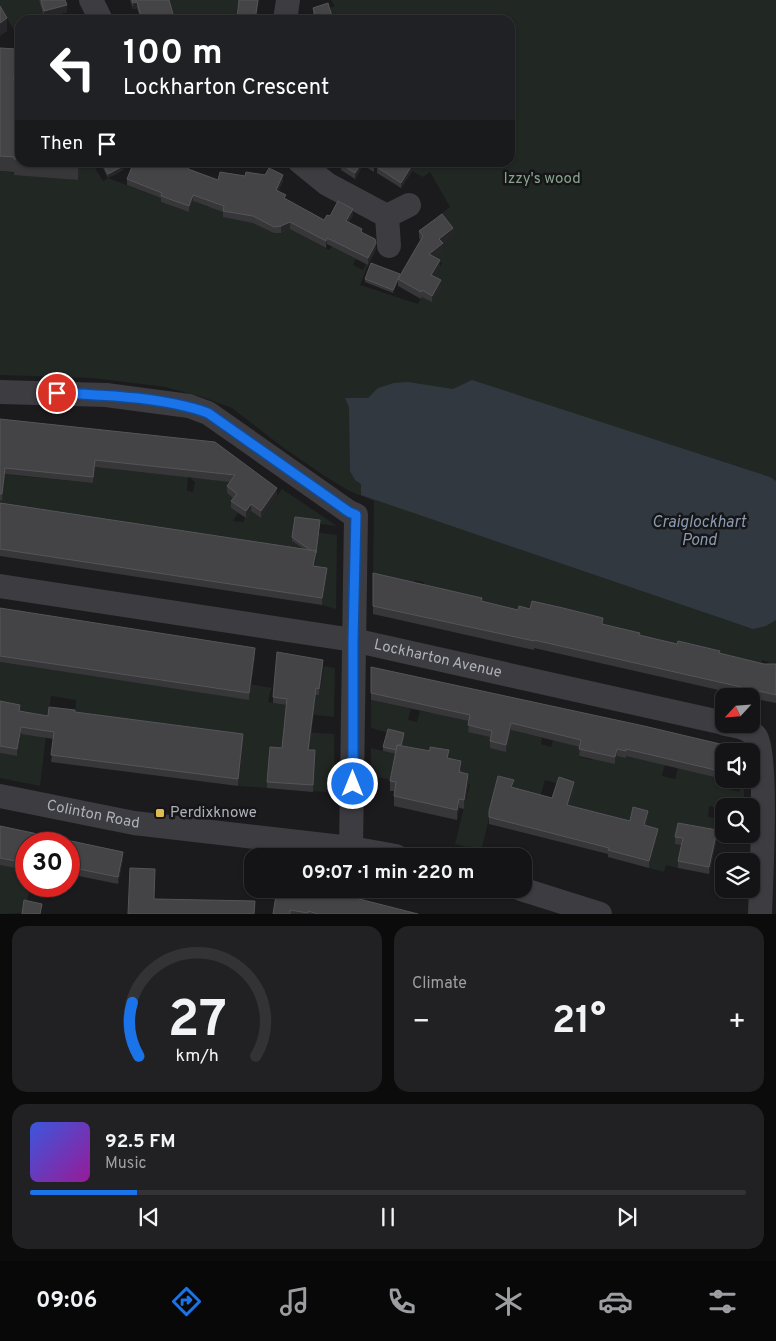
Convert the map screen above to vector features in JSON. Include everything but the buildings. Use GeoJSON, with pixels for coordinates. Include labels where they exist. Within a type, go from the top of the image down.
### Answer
{"type":"FeatureCollection","features":[{"type":"Feature","properties":{"kind":"street"},"geometry":{"type":"LineString","coordinates":[[286,15],[288,0]]}},
{"type":"Feature","properties":{"kind":"street"},"geometry":{"type":"LineString","coordinates":[[306,167],[327,184],[387,216]]}},
{"type":"Feature","properties":{"kind":"street"},"geometry":{"type":"LineString","coordinates":[[387,216],[408,205]]}},
{"type":"Feature","properties":{"kind":"street"},"geometry":{"type":"LineString","coordinates":[[387,216],[389,246]]}},
{"type":"Feature","properties":{"kind":"street"},"geometry":{"type":"LineString","coordinates":[[0,392],[106,395],[189,406],[208,413],[349,512],[356,515],[351,848]]}},
{"type":"Feature","properties":{"kind":"street","name":"Lockharton Avenue"},"geometry":{"type":"LineString","coordinates":[[0,586],[353,640],[715,722]]}},
{"type":"Feature","properties":{"kind":"street","name":"Lockharton Avenue"},"geometry":{"type":"LineString","coordinates":[[751,733],[759,743],[762,781],[760,914]]}},
{"type":"Feature","properties":{"kind":"street","name":"Colinton Road"},"geometry":{"type":"LineString","coordinates":[[0,796],[134,823],[351,848]]}},
{"type":"Feature","properties":{"kind":"street"},"geometry":{"type":"LineString","coordinates":[[532,899],[600,914]]}},
{"type":"Feature","properties":{"kind":"green space"},"geometry":{"type":"Polygon","coordinates":[[[0,0],[39,0],[43,15],[15,15],[15,32],[5,15],[0,18],[0,0]]]}},
{"type":"Feature","properties":{"kind":"green space"},"geometry":{"type":"Polygon","coordinates":[[[157,0],[240,0],[238,15],[163,15],[157,0]]]}},
{"type":"Feature","properties":{"kind":"green space","name":"Izzy's wood"},"geometry":{"type":"Polygon","coordinates":[[[331,0],[776,0],[776,672],[767,670],[769,662],[762,660],[760,668],[530,617],[421,596],[424,582],[415,580],[411,594],[373,575],[374,501],[349,491],[323,475],[281,446],[232,408],[202,397],[165,387],[93,378],[0,375],[0,171],[77,180],[79,167],[94,167],[103,181],[108,178],[158,197],[161,189],[161,202],[189,212],[193,201],[208,207],[225,206],[224,217],[241,220],[243,209],[276,233],[283,232],[286,228],[293,230],[329,250],[332,246],[356,259],[353,265],[363,270],[366,264],[368,265],[360,285],[418,304],[442,263],[428,255],[453,235],[438,216],[450,207],[430,172],[423,177],[405,167],[515,167],[515,15],[330,15],[328,9],[335,6],[331,0]]]}},
{"type":"Feature","properties":{"kind":"green space"},"geometry":{"type":"Polygon","coordinates":[[[212,449],[224,449],[222,472],[228,476],[238,502],[232,508],[238,513],[233,521],[243,522],[250,510],[261,518],[282,489],[337,526],[320,524],[294,529],[337,535],[336,609],[322,605],[326,575],[314,568],[316,558],[0,525],[0,474],[93,483],[95,467],[188,477],[187,491],[193,492],[195,482],[192,478],[209,479],[212,449]]]}},
{"type":"Feature","properties":{"kind":"green space"},"geometry":{"type":"Polygon","coordinates":[[[0,662],[245,699],[244,683],[272,688],[268,702],[284,705],[286,695],[305,693],[319,695],[324,666],[335,668],[334,717],[296,713],[283,751],[270,754],[267,788],[238,786],[243,742],[75,717],[76,700],[51,696],[40,786],[0,778],[0,753],[17,756],[24,719],[0,708],[0,662]]]}},
{"type":"Feature","properties":{"kind":"green space"},"geometry":{"type":"Polygon","coordinates":[[[438,689],[470,722],[494,727],[490,748],[506,751],[511,730],[542,738],[541,744],[551,747],[553,740],[581,747],[579,757],[592,760],[594,750],[615,764],[617,756],[626,757],[632,731],[665,765],[662,776],[675,779],[678,768],[715,777],[715,788],[729,788],[739,792],[740,788],[744,788],[744,798],[715,798],[715,807],[709,806],[708,817],[715,818],[715,838],[683,846],[678,868],[666,865],[664,872],[649,868],[658,836],[644,832],[648,818],[630,828],[565,811],[559,784],[545,780],[539,801],[498,782],[482,848],[470,848],[455,844],[470,784],[459,782],[398,781],[371,776],[371,748],[400,755],[399,736],[371,728],[371,700],[411,709],[408,720],[417,722],[420,711],[432,713],[438,689]]]}},
{"type":"Feature","properties":{"kind":"green space"},"geometry":{"type":"Polygon","coordinates":[[[302,732],[334,734],[335,793],[313,791],[315,757],[300,753],[302,732]]]}},
{"type":"Feature","properties":{"kind":"green space"},"geometry":{"type":"Polygon","coordinates":[[[0,861],[15,864],[15,897],[28,897],[25,913],[0,914],[0,861]]]}},
{"type":"Feature","properties":{"kind":"water","name":"Craiglockhart Pond"},"geometry":{"type":"Polygon","coordinates":[[[472,380],[770,477],[776,481],[776,620],[766,626],[753,629],[361,495],[361,484],[355,480],[350,471],[349,407],[345,398],[368,398],[378,388],[394,383],[408,382],[453,389],[472,380]]]}},
{"type":"Feature","properties":{"kind":"place","name":"Perdixknowe"},"geometry":{"type":"Point","coordinates":[160,813]}},
{"type":"Feature","properties":{"kind":"route"},"geometry":{"type":"LineString","coordinates":[[57,393],[122,397],[189,406],[208,413],[349,512],[356,515],[353,640],[353,784]]}}]}
